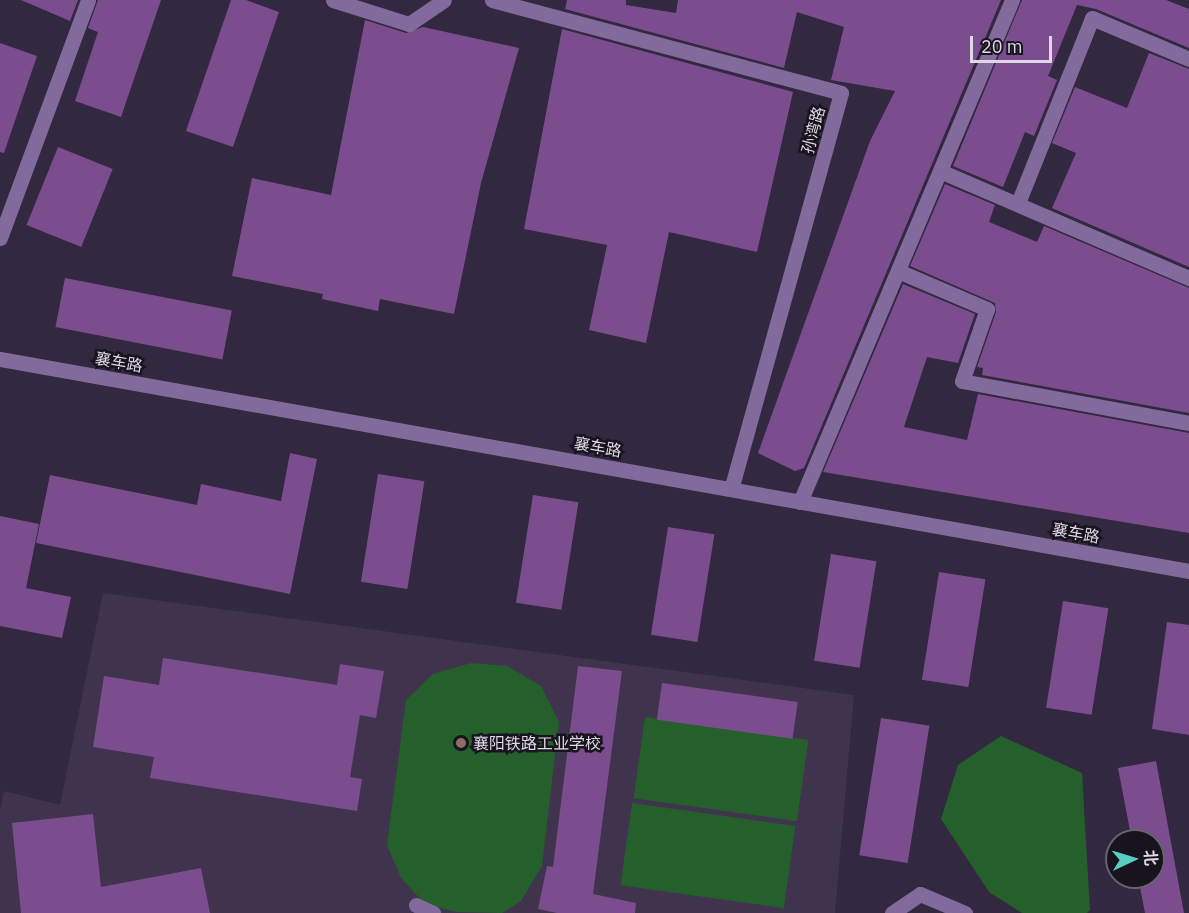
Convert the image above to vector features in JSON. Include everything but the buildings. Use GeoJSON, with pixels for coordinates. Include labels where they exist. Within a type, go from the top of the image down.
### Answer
{"type":"FeatureCollection","features":[{"type":"Feature","properties":{"kind":"street"},"geometry":{"type":"LineString","coordinates":[[0,238],[88,0]]}},
{"type":"Feature","properties":{"kind":"street"},"geometry":{"type":"LineString","coordinates":[[333,0],[409,24],[444,0]]}},
{"type":"Feature","properties":{"kind":"street","name":"孙湾路"},"geometry":{"type":"LineString","coordinates":[[492,0],[841,93],[731,489]]}},
{"type":"Feature","properties":{"kind":"street"},"geometry":{"type":"LineString","coordinates":[[800,502],[1012,0]]}},
{"type":"Feature","properties":{"kind":"street"},"geometry":{"type":"LineString","coordinates":[[1018,203],[1092,18],[1189,59]]}},
{"type":"Feature","properties":{"kind":"street"},"geometry":{"type":"LineString","coordinates":[[940,171],[1189,278]]}},
{"type":"Feature","properties":{"kind":"street"},"geometry":{"type":"LineString","coordinates":[[898,271],[987,309],[962,381],[1189,423]]}},
{"type":"Feature","properties":{"kind":"street","name":"襄车路"},"geometry":{"type":"LineString","coordinates":[[0,359],[1189,571]]}},
{"type":"Feature","properties":{"kind":"street"},"geometry":{"type":"LineString","coordinates":[[892,913],[920,894],[965,913]]}},
{"type":"Feature","properties":{"kind":"street"},"geometry":{"type":"LineString","coordinates":[[417,913],[416,905],[434,913]]}},
{"type":"Feature","properties":{"kind":"shaded area","name":"襄阳铁路工业学校"},"geometry":{"type":"Polygon","coordinates":[[[103,593],[854,695],[835,913],[0,913],[0,811],[4,791],[60,805],[103,593]]]}},
{"type":"Feature","properties":{"kind":"green space"},"geometry":{"type":"Polygon","coordinates":[[[471,663],[507,666],[541,686],[559,722],[542,866],[521,901],[502,913],[458,912],[426,905],[401,878],[387,845],[406,700],[433,674],[471,663]]]}},
{"type":"Feature","properties":{"kind":"green space"},"geometry":{"type":"Polygon","coordinates":[[[645,717],[808,740],[797,821],[634,798],[645,717]]]}},
{"type":"Feature","properties":{"kind":"green space"},"geometry":{"type":"Polygon","coordinates":[[[1001,736],[1082,773],[1090,910],[1087,913],[1022,913],[989,892],[941,819],[958,765],[1001,736]]]}},
{"type":"Feature","properties":{"kind":"green space"},"geometry":{"type":"Polygon","coordinates":[[[632,803],[795,826],[784,908],[620,885],[632,803]]]}},
{"type":"Feature","properties":{"kind":"place","name":"襄阳铁路工业学校"},"geometry":{"type":"Point","coordinates":[461,743]}}]}
